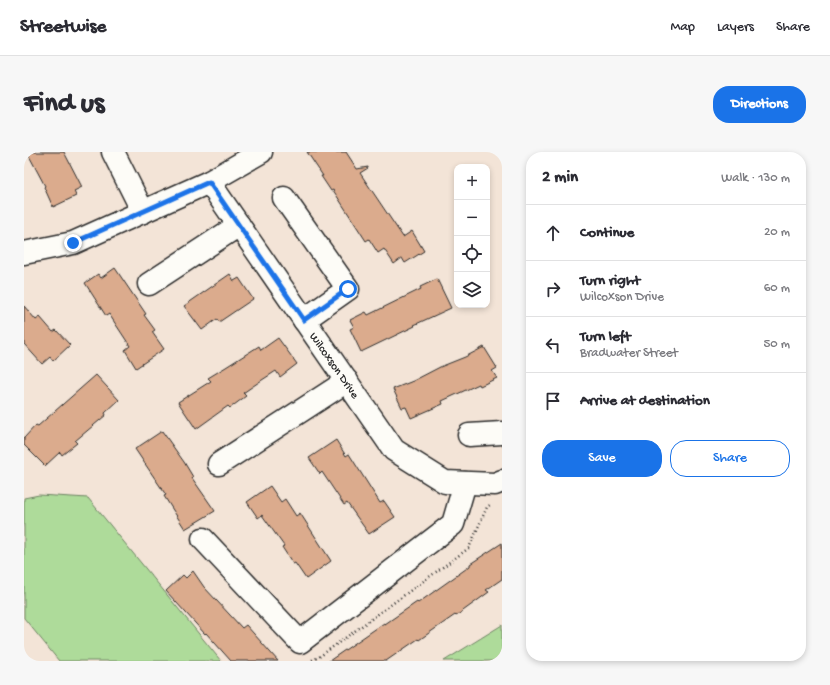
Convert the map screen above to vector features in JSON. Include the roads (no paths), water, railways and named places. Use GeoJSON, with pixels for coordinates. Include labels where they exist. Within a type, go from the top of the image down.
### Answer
{"type":"FeatureCollection","features":[{"type":"Feature","properties":{"kind":"street"},"geometry":{"type":"LineString","coordinates":[[113,152],[143,212]]}},
{"type":"Feature","properties":{"kind":"street"},"geometry":{"type":"LineString","coordinates":[[24,253],[73,243],[209,182],[260,152]]}},
{"type":"Feature","properties":{"kind":"street","name":"Wilcoxson Drive"},"geometry":{"type":"LineString","coordinates":[[209,182],[394,450],[445,482],[495,484],[502,481]]}},
{"type":"Feature","properties":{"kind":"street"},"geometry":{"type":"LineString","coordinates":[[284,198],[348,289],[304,320]]}},
{"type":"Feature","properties":{"kind":"street"},"geometry":{"type":"LineString","coordinates":[[149,284],[239,225]]}},
{"type":"Feature","properties":{"kind":"street"},"geometry":{"type":"LineString","coordinates":[[219,464],[346,381]]}},
{"type":"Feature","properties":{"kind":"street"},"geometry":{"type":"LineString","coordinates":[[469,435],[502,433]]}},
{"type":"Feature","properties":{"kind":"street"},"geometry":{"type":"LineString","coordinates":[[203,538],[300,642],[453,524],[465,483]]}}]}
